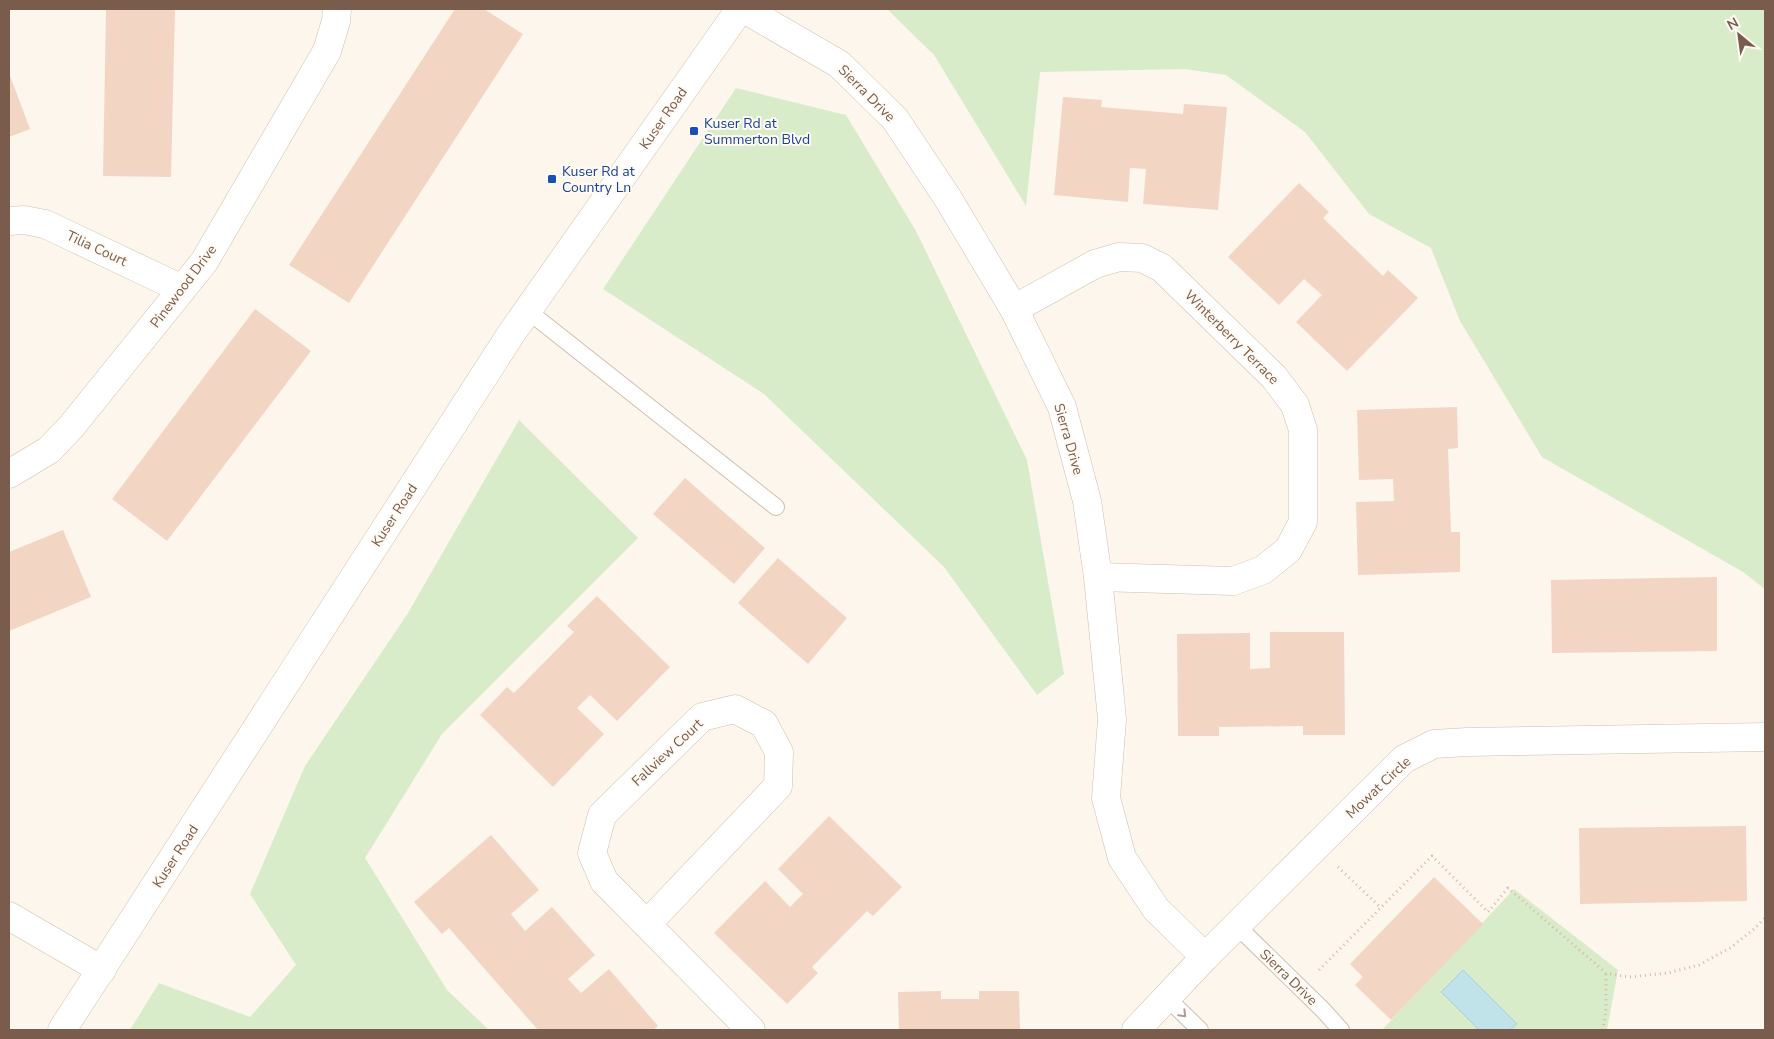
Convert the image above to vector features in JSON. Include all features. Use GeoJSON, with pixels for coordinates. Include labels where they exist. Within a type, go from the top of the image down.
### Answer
{"type":"FeatureCollection","features":[{"type":"Feature","properties":{"kind":"street","name":"Pinewood Drive"},"geometry":{"type":"LineString","coordinates":[[9,474],[49,450],[71,427],[204,262],[326,51],[336,21],[337,9]]}},
{"type":"Feature","properties":{"kind":"street","name":"Kuser Road"},"geometry":{"type":"LineString","coordinates":[[62,1030],[528,311],[740,9]]}},
{"type":"Feature","properties":{"kind":"street","name":"Sierra Drive"},"geometry":{"type":"LineString","coordinates":[[744,9],[840,64],[895,119],[947,197],[1014,309],[1062,407],[1087,502],[1098,577],[1112,719],[1106,798],[1122,858],[1156,909],[1205,957]]}},
{"type":"Feature","properties":{"kind":"street","name":"Tilia Court"},"geometry":{"type":"LineString","coordinates":[[9,221],[24,220],[45,224],[182,289]]}},
{"type":"Feature","properties":{"kind":"street","name":"Winterberry Terrace"},"geometry":{"type":"LineString","coordinates":[[1014,309],[1095,264],[1119,257],[1142,258],[1162,268],[1274,377],[1295,405],[1303,430],[1303,522],[1288,550],[1263,570],[1233,581],[1098,577]]}},
{"type":"Feature","properties":{"kind":"street","name":"Fallview Court"},"geometry":{"type":"LineString","coordinates":[[647,924],[778,786],[779,752],[764,724],[735,709],[702,717],[602,815],[592,853],[604,881],[751,1030]]}},
{"type":"Feature","properties":{"kind":"street","name":"Mowat Circle"},"geometry":{"type":"LineString","coordinates":[[1136,1030],[1236,925],[1404,759],[1434,744],[1765,738]]}},
{"type":"Feature","properties":{"kind":"street"},"geometry":{"type":"LineString","coordinates":[[9,916],[102,970]]}},
{"type":"Feature","properties":{"kind":"lane"},"geometry":{"type":"LineString","coordinates":[[528,311],[776,507]]}},
{"type":"Feature","properties":{"kind":"lane","name":"Sierra Drive"},"geometry":{"type":"LineString","coordinates":[[1236,925],[1341,1030]]}},
{"type":"Feature","properties":{"kind":"lane"},"geometry":{"type":"LineString","coordinates":[[1167,998],[1200,1030]]}},
{"type":"Feature","properties":{"kind":"path"},"geometry":{"type":"LineString","coordinates":[[1317,846],[1381,908]]}},
{"type":"Feature","properties":{"kind":"path"},"geometry":{"type":"LineString","coordinates":[[1301,988],[1432,856],[1488,912],[1508,888],[1606,973],[1630,978],[1668,974],[1699,965],[1730,948],[1765,918]]}},
{"type":"Feature","properties":{"kind":"path"},"geometry":{"type":"LineString","coordinates":[[1603,1030],[1606,1008],[1606,973]]}},
{"type":"Feature","properties":{"kind":"green space"},"geometry":{"type":"Polygon","coordinates":[[[887,9],[1765,9],[1765,589],[1743,572],[1542,457],[1460,321],[1431,248],[1369,214],[1305,132],[1226,75],[1185,69],[1040,72],[1026,206],[934,55],[887,9]]]}},
{"type":"Feature","properties":{"kind":"green space"},"geometry":{"type":"Polygon","coordinates":[[[736,88],[846,115],[916,231],[1027,460],[1064,674],[1037,695],[944,567],[764,394],[603,289],[736,88]]]}},
{"type":"Feature","properties":{"kind":"green space"},"geometry":{"type":"Polygon","coordinates":[[[519,420],[638,538],[442,734],[365,858],[447,990],[489,1030],[130,1030],[159,983],[250,1017],[296,965],[250,894],[305,766],[408,613],[519,420]]]}},
{"type":"Feature","properties":{"kind":"green space"},"geometry":{"type":"Polygon","coordinates":[[[1514,889],[1618,970],[1607,1030],[1382,1030],[1514,889]]]}},
{"type":"Feature","properties":{"kind":"water"},"geometry":{"type":"Polygon","coordinates":[[[1463,970],[1517,1024],[1510,1030],[1479,1030],[1441,992],[1463,970]]]}},
{"type":"Feature","properties":{"kind":"building"},"geometry":{"type":"Polygon","coordinates":[[[106,9],[175,9],[171,177],[103,176],[106,9]]]}},
{"type":"Feature","properties":{"kind":"building"},"geometry":{"type":"Polygon","coordinates":[[[455,9],[484,9],[523,34],[349,303],[289,265],[455,9]]]}},
{"type":"Feature","properties":{"kind":"building"},"geometry":{"type":"Polygon","coordinates":[[[9,73],[30,129],[9,137],[9,73]]]}},
{"type":"Feature","properties":{"kind":"building"},"geometry":{"type":"Polygon","coordinates":[[[1063,97],[1102,100],[1101,107],[1183,114],[1184,104],[1227,107],[1218,210],[1143,204],[1146,169],[1130,168],[1128,202],[1054,195],[1063,97]]]}},
{"type":"Feature","properties":{"kind":"building"},"geometry":{"type":"Polygon","coordinates":[[[1299,183],[1329,212],[1323,218],[1383,276],[1388,270],[1418,298],[1347,371],[1296,322],[1322,295],[1304,279],[1279,305],[1228,257],[1299,183]]]}},
{"type":"Feature","properties":{"kind":"building"},"geometry":{"type":"Polygon","coordinates":[[[255,309],[311,351],[167,541],[112,499],[255,309]]]}},
{"type":"Feature","properties":{"kind":"building"},"geometry":{"type":"Polygon","coordinates":[[[1457,407],[1458,448],[1448,449],[1451,532],[1460,532],[1460,572],[1358,575],[1356,502],[1394,501],[1393,479],[1359,480],[1357,410],[1457,407]]]}},
{"type":"Feature","properties":{"kind":"building"},"geometry":{"type":"Polygon","coordinates":[[[685,478],[765,548],[734,584],[653,514],[685,478]]]}},
{"type":"Feature","properties":{"kind":"building"},"geometry":{"type":"Polygon","coordinates":[[[63,530],[91,597],[9,631],[9,552],[63,530]]]}},
{"type":"Feature","properties":{"kind":"building"},"geometry":{"type":"Polygon","coordinates":[[[778,558],[847,618],[808,664],[738,603],[778,558]]]}},
{"type":"Feature","properties":{"kind":"building"},"geometry":{"type":"Polygon","coordinates":[[[1717,577],[1717,651],[1552,653],[1551,580],[1717,577]]]}},
{"type":"Feature","properties":{"kind":"building"},"geometry":{"type":"Polygon","coordinates":[[[597,596],[670,667],[617,721],[590,695],[577,708],[604,734],[553,787],[480,715],[507,687],[514,693],[574,632],[567,626],[597,596]]]}},
{"type":"Feature","properties":{"kind":"building"},"geometry":{"type":"Polygon","coordinates":[[[1270,632],[1344,632],[1345,735],[1303,735],[1303,726],[1219,727],[1219,736],[1178,736],[1177,634],[1250,633],[1250,669],[1270,668],[1270,632]]]}},
{"type":"Feature","properties":{"kind":"building"},"geometry":{"type":"Polygon","coordinates":[[[829,816],[902,887],[873,916],[867,911],[812,967],[818,973],[787,1004],[714,933],[765,881],[790,907],[803,894],[778,869],[829,816]]]}},
{"type":"Feature","properties":{"kind":"building"},"geometry":{"type":"Polygon","coordinates":[[[1746,826],[1747,901],[1580,904],[1579,828],[1746,826]]]}},
{"type":"Feature","properties":{"kind":"building"},"geometry":{"type":"Polygon","coordinates":[[[491,835],[539,890],[511,914],[525,931],[552,907],[595,955],[568,979],[581,993],[609,969],[658,1026],[653,1030],[538,1030],[449,928],[442,934],[414,902],[491,835]]]}},
{"type":"Feature","properties":{"kind":"building"},"geometry":{"type":"Polygon","coordinates":[[[1434,877],[1483,924],[1391,1020],[1355,985],[1363,977],[1350,964],[1434,877]]]}},
{"type":"Feature","properties":{"kind":"building"},"geometry":{"type":"Polygon","coordinates":[[[941,991],[941,999],[979,999],[979,991],[1019,991],[1020,1030],[899,1030],[898,992],[941,991]]]}},
{"type":"Feature","properties":{"kind":"place","name":"Kuser Rd at Summerton Blvd"},"geometry":{"type":"Point","coordinates":[694,131]}},
{"type":"Feature","properties":{"kind":"place","name":"Kuser Rd at Country Ln"},"geometry":{"type":"Point","coordinates":[552,179]}}]}
